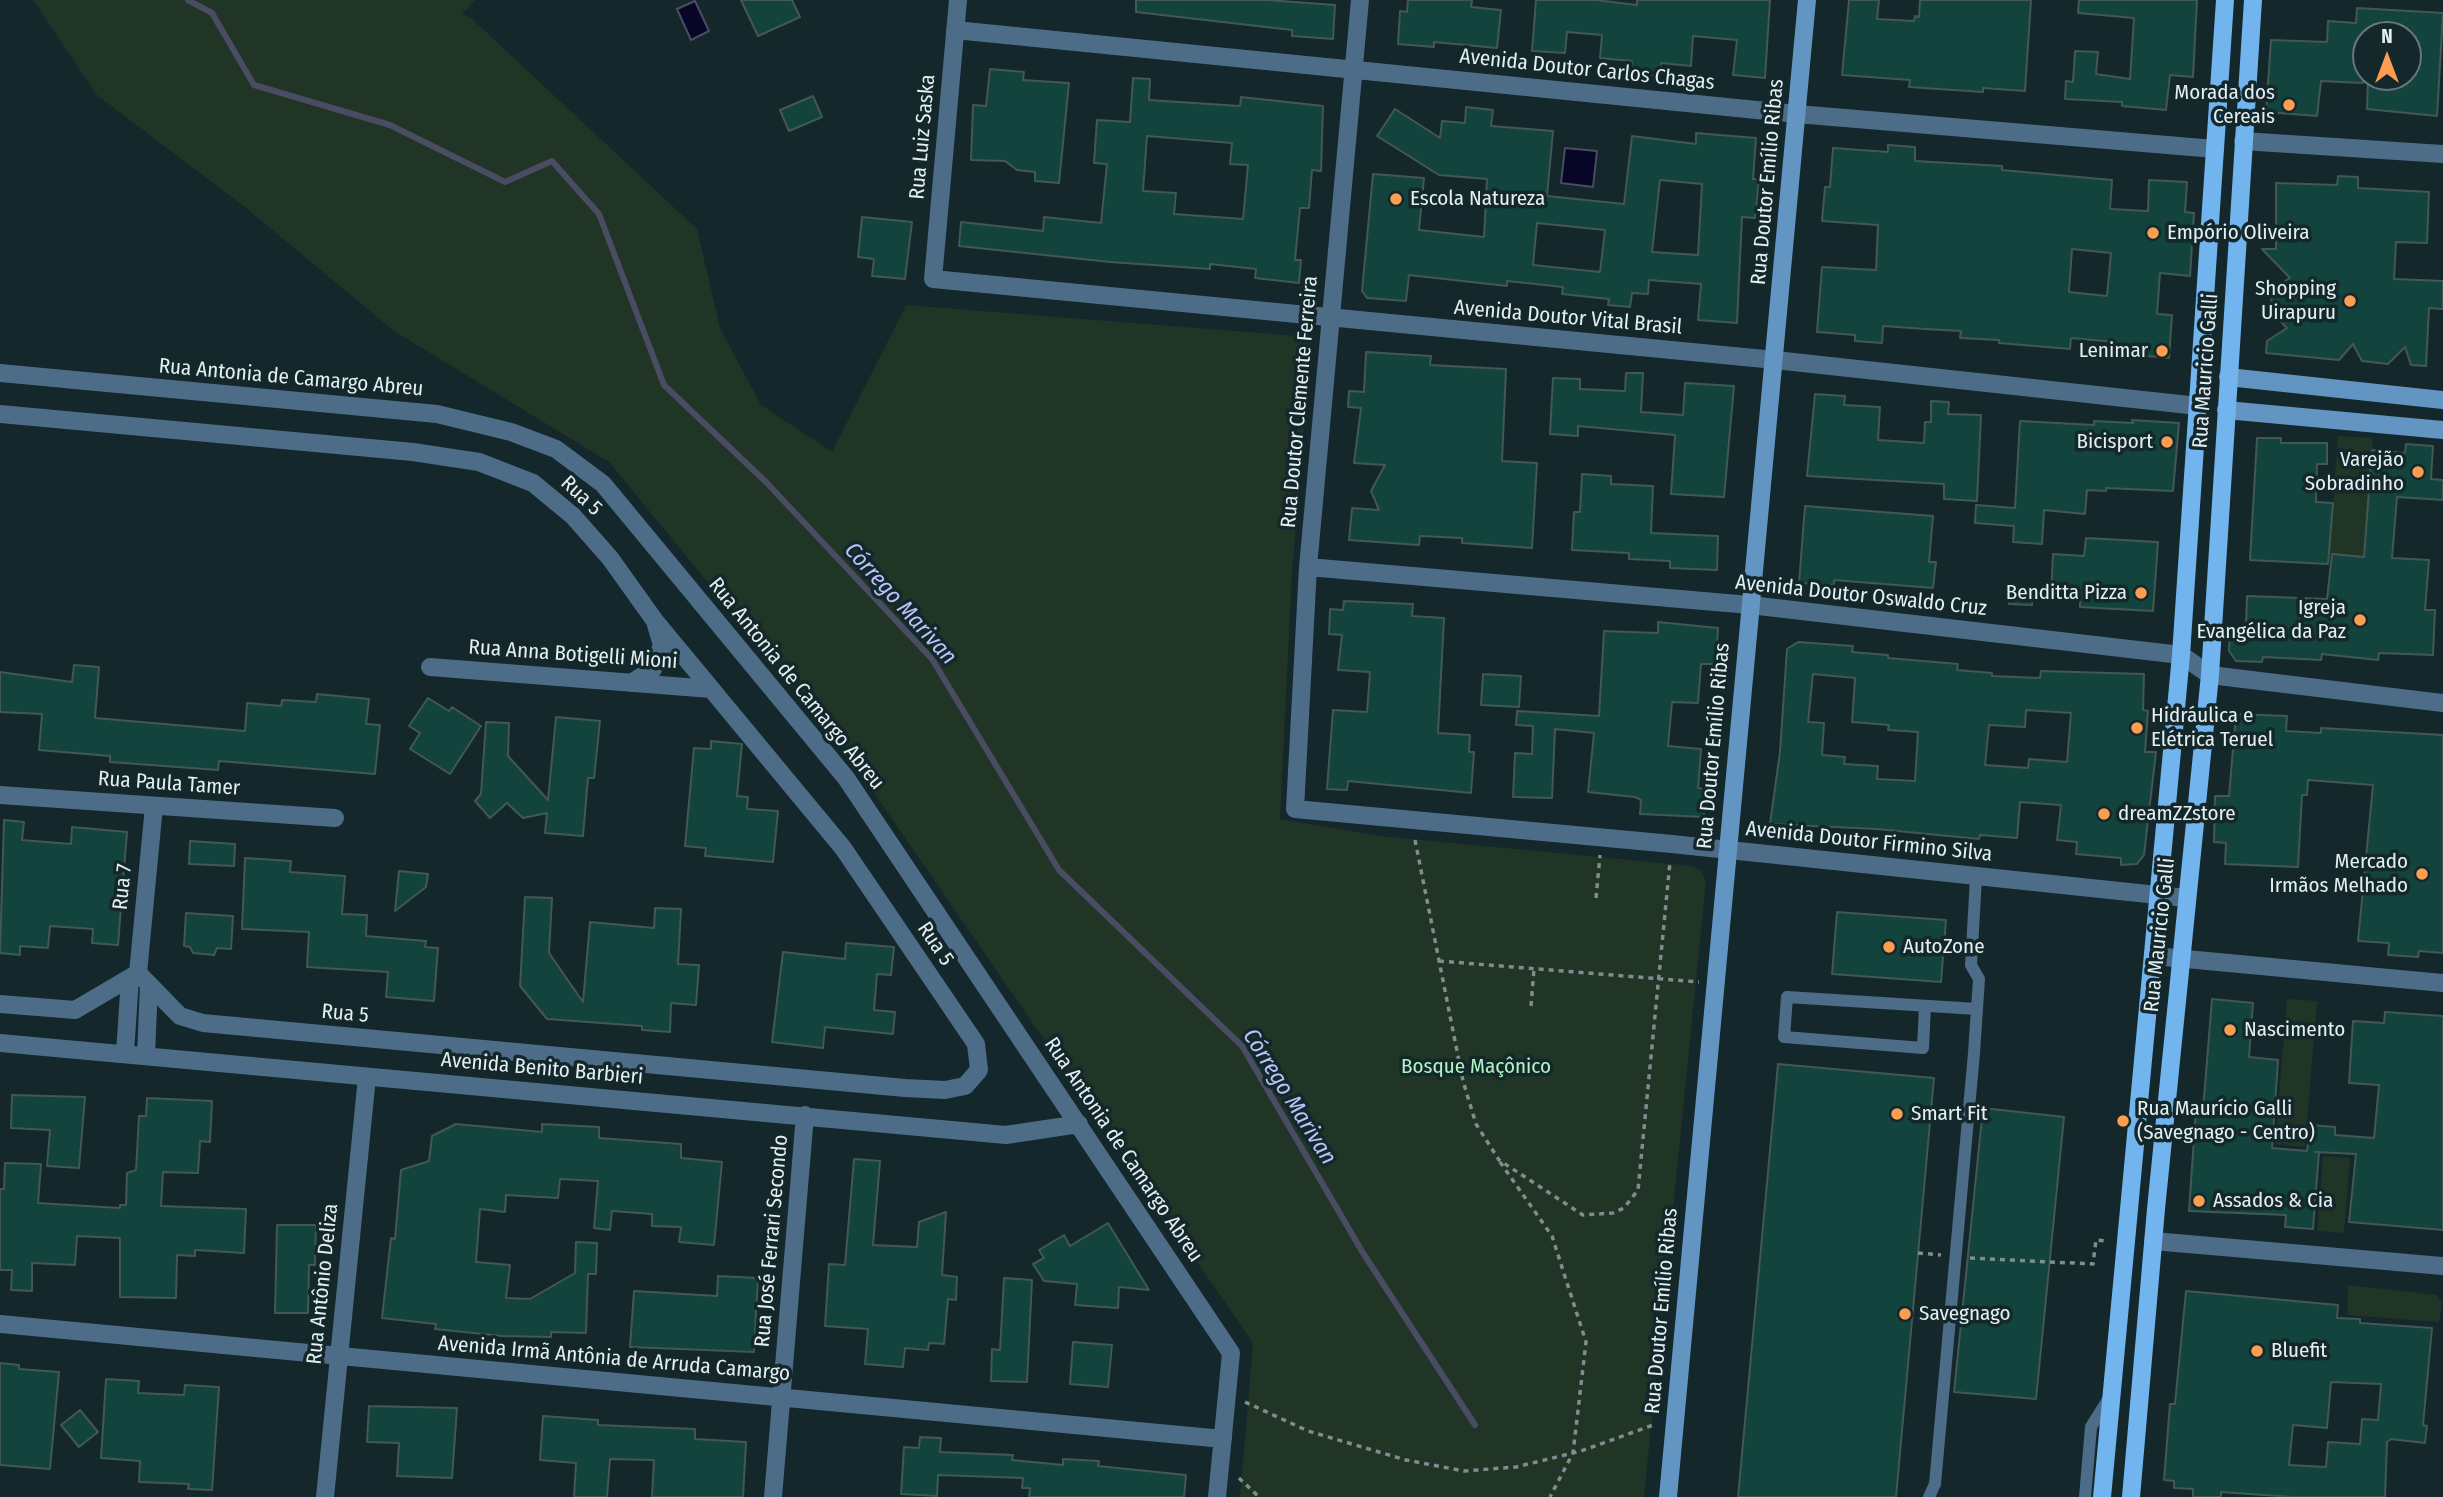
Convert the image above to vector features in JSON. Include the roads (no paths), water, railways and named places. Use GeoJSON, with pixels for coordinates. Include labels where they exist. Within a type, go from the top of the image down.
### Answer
{"type":"FeatureCollection","features":[{"type":"Feature","properties":{"kind":"main road","name":"Rua Mauricio Galli"},"geometry":{"type":"LineString","coordinates":[[2102,1497],[2181,655],[2225,0]]}},
{"type":"Feature","properties":{"kind":"main road","name":"Rua Mauricio Galli"},"geometry":{"type":"LineString","coordinates":[[2131,1497],[2152,1241],[2210,675],[2253,0]]}},
{"type":"Feature","properties":{"kind":"street","name":"Rua Luiz Saska"},"geometry":{"type":"LineString","coordinates":[[933,279],[958,0]]}},
{"type":"Feature","properties":{"kind":"street","name":"Rua Doutor Clemente Ferreira"},"geometry":{"type":"LineString","coordinates":[[1295,808],[1308,567],[1360,0]]}},
{"type":"Feature","properties":{"kind":"street","name":"Rua Doutor Emílio Ribas"},"geometry":{"type":"LineString","coordinates":[[1668,1497],[1807,0]]}},
{"type":"Feature","properties":{"kind":"street","name":"Avenida Doutor Carlos Chagas"},"geometry":{"type":"LineString","coordinates":[[955,30],[1797,114],[2215,149]]}},
{"type":"Feature","properties":{"kind":"street"},"geometry":{"type":"LineString","coordinates":[[2243,141],[2443,154]]}},
{"type":"Feature","properties":{"kind":"street","name":"Avenida Doutor Vital Brasil"},"geometry":{"type":"LineString","coordinates":[[933,279],[1775,360],[2198,406]]}},
{"type":"Feature","properties":{"kind":"street","name":"Rua Antonia de Camargo Abreu"},"geometry":{"type":"LineString","coordinates":[[0,373],[438,414],[511,432],[556,449],[603,484],[846,778],[1231,1353],[1217,1497]]}},
{"type":"Feature","properties":{"kind":"street"},"geometry":{"type":"LineString","coordinates":[[2228,377],[2443,400]]}},
{"type":"Feature","properties":{"kind":"street"},"geometry":{"type":"LineString","coordinates":[[2226,410],[2443,430]]}},
{"type":"Feature","properties":{"kind":"street","name":"Rua 5"},"geometry":{"type":"LineString","coordinates":[[0,414],[414,452],[479,461],[533,483],[573,516],[610,558],[655,621],[843,848],[975,1044],[979,1070],[965,1086],[945,1090],[905,1088],[203,1023],[180,1016],[139,978]]}},
{"type":"Feature","properties":{"kind":"street","name":"Avenida Doutor Oswaldo Cruz"},"geometry":{"type":"LineString","coordinates":[[1308,567],[1750,605],[2181,655],[2210,675],[2443,703]]}},
{"type":"Feature","properties":{"kind":"street"},"geometry":{"type":"LineString","coordinates":[[631,682],[653,669],[662,645],[655,621]]}},
{"type":"Feature","properties":{"kind":"street","name":"Rua Anna Botigelli Mioni"},"geometry":{"type":"LineString","coordinates":[[430,667],[711,689]]}},
{"type":"Feature","properties":{"kind":"street","name":"Rua Paula Tamer"},"geometry":{"type":"LineString","coordinates":[[0,795],[335,818]]}},
{"type":"Feature","properties":{"kind":"street","name":"Rua 7"},"geometry":{"type":"LineString","coordinates":[[139,978],[154,806]]}},
{"type":"Feature","properties":{"kind":"street","name":"Avenida Doutor Firmino Silva"},"geometry":{"type":"LineString","coordinates":[[1295,808],[1728,849],[1976,878],[2186,898]]}},
{"type":"Feature","properties":{"kind":"street"},"geometry":{"type":"LineString","coordinates":[[2154,956],[2443,983]]}},
{"type":"Feature","properties":{"kind":"street"},"geometry":{"type":"LineString","coordinates":[[0,1004],[75,1010],[139,978]]}},
{"type":"Feature","properties":{"kind":"street"},"geometry":{"type":"LineString","coordinates":[[125,1053],[139,978]]}},
{"type":"Feature","properties":{"kind":"street"},"geometry":{"type":"LineString","coordinates":[[139,978],[146,1055]]}},
{"type":"Feature","properties":{"kind":"street","name":"Avenida Benito Barbieri"},"geometry":{"type":"LineString","coordinates":[[0,1043],[1006,1135],[1079,1124]]}},
{"type":"Feature","properties":{"kind":"street","name":"Rua Antônio Deliza"},"geometry":{"type":"LineString","coordinates":[[325,1497],[367,1077]]}},
{"type":"Feature","properties":{"kind":"street","name":"Rua José Ferrari Secondo"},"geometry":{"type":"LineString","coordinates":[[773,1497],[806,1115]]}},
{"type":"Feature","properties":{"kind":"street"},"geometry":{"type":"LineString","coordinates":[[2152,1241],[2443,1266]]}},
{"type":"Feature","properties":{"kind":"street","name":"Avenida Irmã Antônia de Arruda Camargo"},"geometry":{"type":"LineString","coordinates":[[0,1324],[1223,1439]]}},
{"type":"Feature","properties":{"kind":"lane"},"geometry":{"type":"LineString","coordinates":[[1929,1497],[1935,1484],[1977,1009],[1979,979],[1971,965],[1976,878]]}},
{"type":"Feature","properties":{"kind":"lane"},"geometry":{"type":"LineString","coordinates":[[1925,1006],[1923,1048],[1784,1037],[1787,997],[1977,1009]]}},
{"type":"Feature","properties":{"kind":"lane"},"geometry":{"type":"LineString","coordinates":[[2085,1497],[2091,1427],[2113,1392]]}},
{"type":"Feature","properties":{"kind":"water"},"geometry":{"type":"Polygon","coordinates":[[[695,1],[709,31],[691,40],[677,9],[695,1]]]}},
{"type":"Feature","properties":{"kind":"water"},"geometry":{"type":"Polygon","coordinates":[[[1565,148],[1597,151],[1593,187],[1561,183],[1565,148]]]}},
{"type":"Feature","properties":{"kind":"waterway","name":"Córrego Marivan"},"geometry":{"type":"LineString","coordinates":[[188,0],[212,13],[254,85],[390,125],[505,182],[552,161],[599,214],[664,385],[766,482],[932,659],[1059,870],[1242,1046],[1363,1253],[1475,1425]]}},
{"type":"Feature","properties":{"kind":"place","name":"Morada dos Cereais"},"geometry":{"type":"Point","coordinates":[2289,105]}},
{"type":"Feature","properties":{"kind":"place","name":"Escola Natureza"},"geometry":{"type":"Point","coordinates":[1396,199]}},
{"type":"Feature","properties":{"kind":"place","name":"Empório Oliveira"},"geometry":{"type":"Point","coordinates":[2153,233]}},
{"type":"Feature","properties":{"kind":"place","name":"Shopping Uirapuru"},"geometry":{"type":"Point","coordinates":[2350,301]}},
{"type":"Feature","properties":{"kind":"place","name":"Lenimar"},"geometry":{"type":"Point","coordinates":[2162,351]}},
{"type":"Feature","properties":{"kind":"place","name":"Bicisport"},"geometry":{"type":"Point","coordinates":[2167,442]}},
{"type":"Feature","properties":{"kind":"place","name":"Varejão Sobradinho"},"geometry":{"type":"Point","coordinates":[2418,472]}},
{"type":"Feature","properties":{"kind":"place","name":"Benditta Pizza"},"geometry":{"type":"Point","coordinates":[2141,593]}},
{"type":"Feature","properties":{"kind":"place","name":"Igreja Evangélica da Paz"},"geometry":{"type":"Point","coordinates":[2360,620]}},
{"type":"Feature","properties":{"kind":"place","name":"Hidráulica e Elétrica Teruel"},"geometry":{"type":"Point","coordinates":[2137,728]}},
{"type":"Feature","properties":{"kind":"place","name":"dreamZZstore"},"geometry":{"type":"Point","coordinates":[2104,814]}},
{"type":"Feature","properties":{"kind":"place","name":"Mercado Irmãos Melhado"},"geometry":{"type":"Point","coordinates":[2422,874]}},
{"type":"Feature","properties":{"kind":"place","name":"AutoZone"},"geometry":{"type":"Point","coordinates":[1889,947]}},
{"type":"Feature","properties":{"kind":"place","name":"Nascimento"},"geometry":{"type":"Point","coordinates":[2230,1030]}},
{"type":"Feature","properties":{"kind":"place","name":"Smart Fit"},"geometry":{"type":"Point","coordinates":[1897,1114]}},
{"type":"Feature","properties":{"kind":"place","name":"Rua Maurício Galli (Savegnago - Centro)"},"geometry":{"type":"Point","coordinates":[2123,1121]}},
{"type":"Feature","properties":{"kind":"place","name":"Assados & Cia"},"geometry":{"type":"Point","coordinates":[2199,1201]}},
{"type":"Feature","properties":{"kind":"place","name":"Savegnago"},"geometry":{"type":"Point","coordinates":[1905,1314]}},
{"type":"Feature","properties":{"kind":"place","name":"Bluefit"},"geometry":{"type":"Point","coordinates":[2257,1351]}},
{"type":"Feature","properties":{"kind":"park label","name":"Bosque Maçônico"},"geometry":{"type":"Point","coordinates":[1476,1067]}}]}
